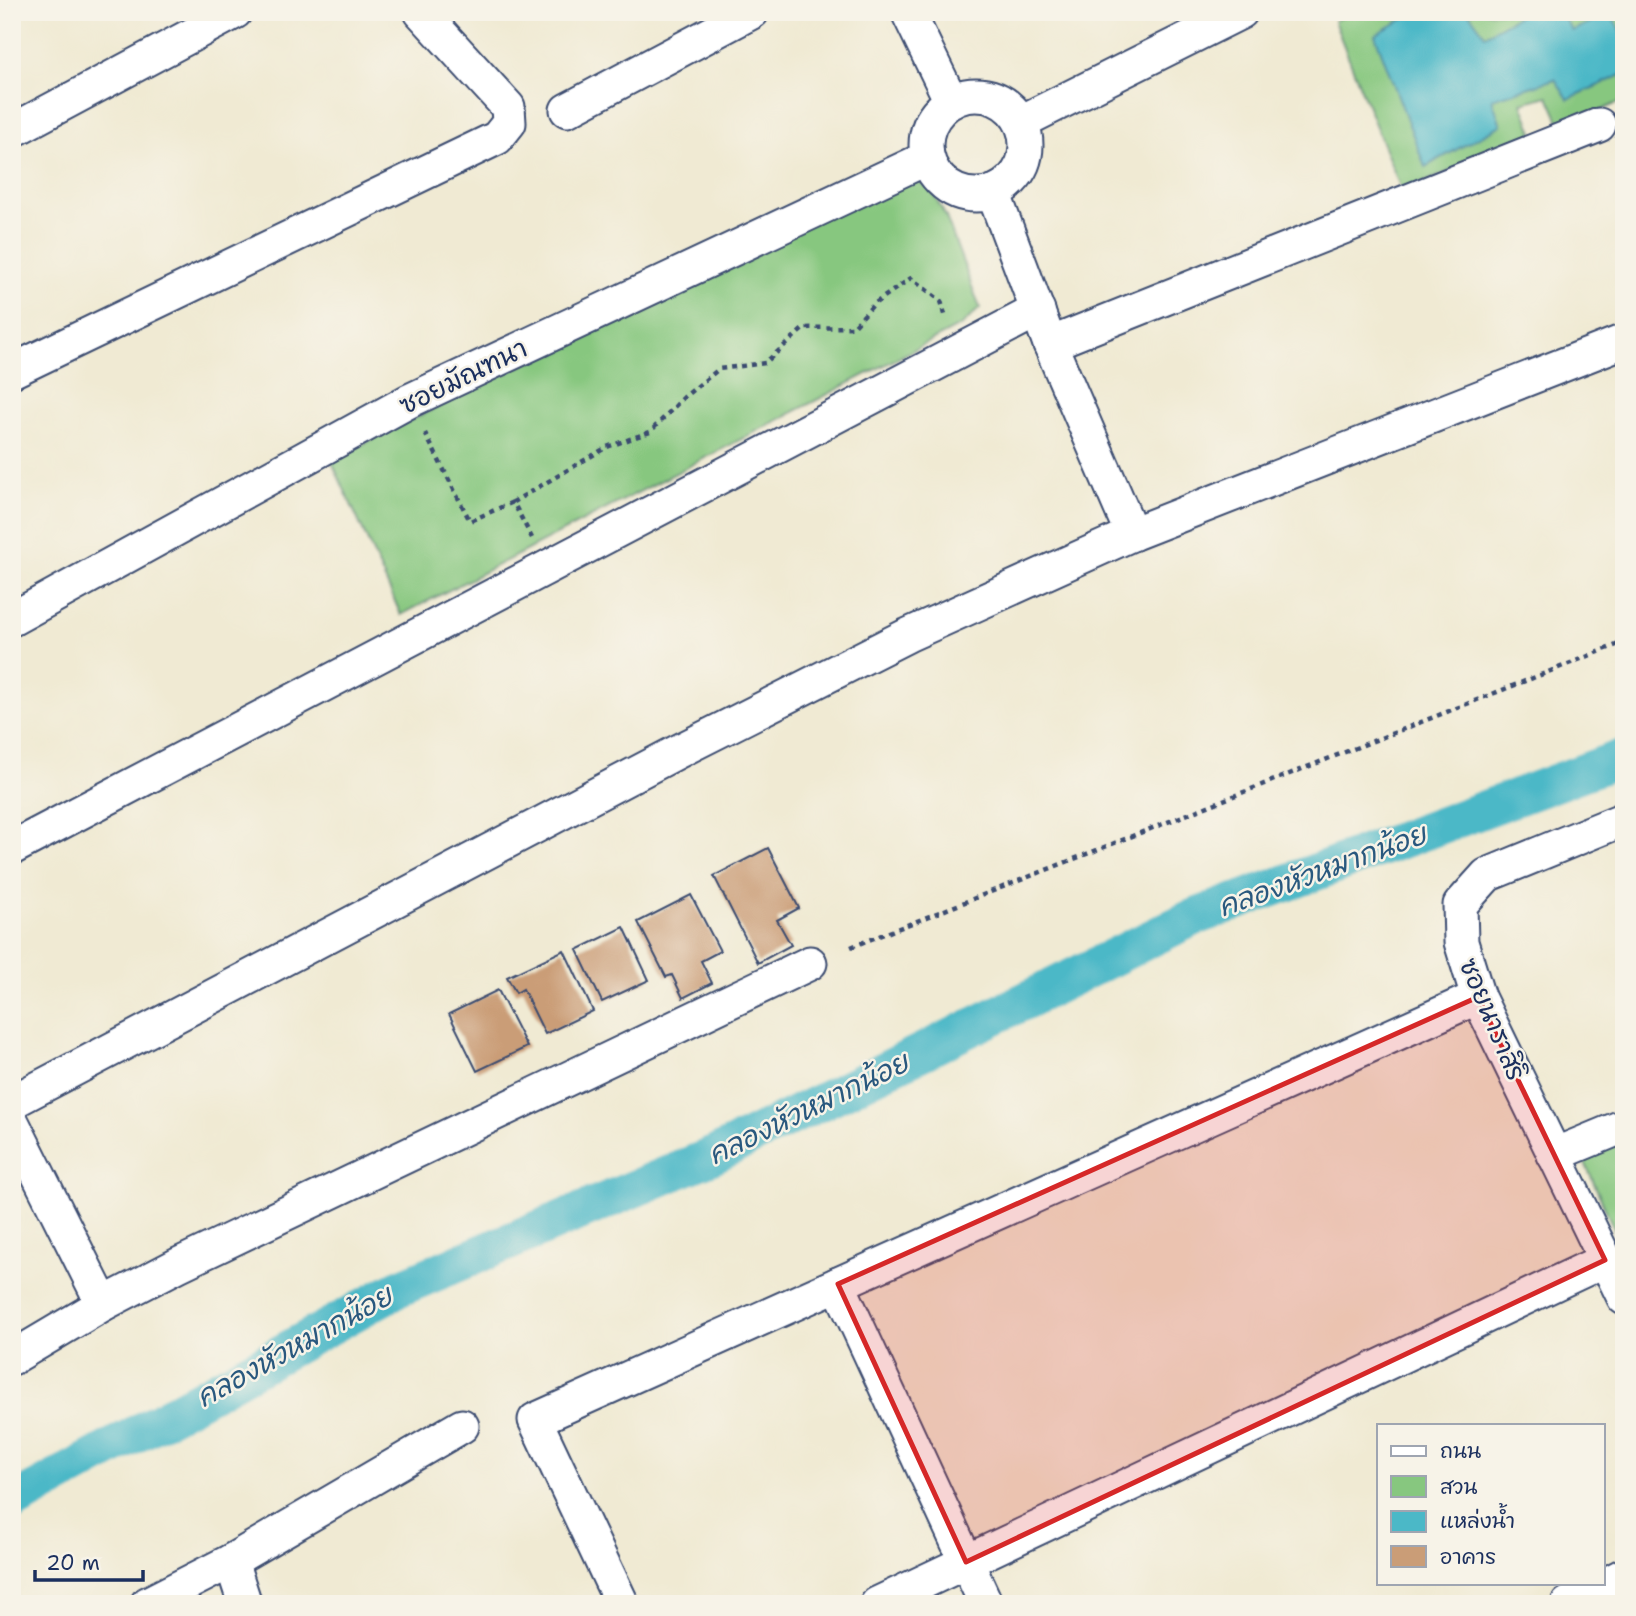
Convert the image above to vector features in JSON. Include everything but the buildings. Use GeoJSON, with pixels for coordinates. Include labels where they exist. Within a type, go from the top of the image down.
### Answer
{"type":"FeatureCollection","features":[{"type":"Feature","properties":{"kind":"street"},"geometry":{"type":"LineString","coordinates":[[12,131],[234,12]]}},
{"type":"Feature","properties":{"kind":"street"},"geometry":{"type":"LineString","coordinates":[[12,371],[497,138],[509,123],[508,107],[421,12]]}},
{"type":"Feature","properties":{"kind":"street"},"geometry":{"type":"LineString","coordinates":[[567,110],[752,12]]}},
{"type":"Feature","properties":{"kind":"street"},"geometry":{"type":"LineString","coordinates":[[908,12],[951,102]]}},
{"type":"Feature","properties":{"kind":"street"},"geometry":{"type":"LineString","coordinates":[[1021,122],[1241,12]]}},
{"type":"Feature","properties":{"kind":"street"},"geometry":{"type":"LineString","coordinates":[[966,95],[998,99],[1011,109],[1021,122],[1026,138],[1025,156],[1019,172],[1008,184],[993,192],[976,195],[960,193],[945,185],[934,173],[927,158],[925,142],[929,126],[938,111],[951,102],[966,95]]}},
{"type":"Feature","properties":{"kind":"street"},"geometry":{"type":"LineString","coordinates":[[1050,344],[1599,125]]}},
{"type":"Feature","properties":{"kind":"street","name":"ซอยมัณฑนา"},"geometry":{"type":"LineString","coordinates":[[12,619],[409,401],[927,158]]}},
{"type":"Feature","properties":{"kind":"street"},"geometry":{"type":"LineString","coordinates":[[993,192],[1050,344],[1132,534]]}},
{"type":"Feature","properties":{"kind":"street"},"geometry":{"type":"LineString","coordinates":[[12,848],[1038,310]]}},
{"type":"Feature","properties":{"kind":"street"},"geometry":{"type":"LineString","coordinates":[[12,1102],[677,752],[908,635],[1132,534],[1624,341]]}},
{"type":"Feature","properties":{"kind":"street","name":"ซอยนาราสิริ"},"geometry":{"type":"LineString","coordinates":[[1624,819],[1487,875],[1461,905],[1461,942],[1478,997],[1624,1298]]}},
{"type":"Feature","properties":{"kind":"street"},"geometry":{"type":"LineString","coordinates":[[12,1358],[103,1304],[178,1265],[810,963]]}},
{"type":"Feature","properties":{"kind":"street"},"geometry":{"type":"LineString","coordinates":[[622,1604],[535,1420],[1478,997]]}},
{"type":"Feature","properties":{"kind":"street"},"geometry":{"type":"LineString","coordinates":[[12,1122],[103,1304]]}},
{"type":"Feature","properties":{"kind":"street"},"geometry":{"type":"LineString","coordinates":[[1554,1155],[1624,1126]]}},
{"type":"Feature","properties":{"kind":"street"},"geometry":{"type":"LineString","coordinates":[[877,1604],[1605,1260]]}},
{"type":"Feature","properties":{"kind":"street"},"geometry":{"type":"LineString","coordinates":[[838,1284],[986,1604]]}},
{"type":"Feature","properties":{"kind":"street"},"geometry":{"type":"LineString","coordinates":[[147,1604],[231,1561],[462,1426]]}},
{"type":"Feature","properties":{"kind":"street"},"geometry":{"type":"LineString","coordinates":[[231,1561],[245,1604]]}},
{"type":"Feature","properties":{"kind":"street"},"geometry":{"type":"LineString","coordinates":[[1567,1604],[1624,1575]]}},
{"type":"Feature","properties":{"kind":"path"},"geometry":{"type":"LineString","coordinates":[[409,401],[470,521],[513,502],[607,447],[650,432],[684,397],[719,369],[765,363],[804,328],[853,327],[874,304],[911,278],[941,301],[957,352]]}},
{"type":"Feature","properties":{"kind":"path"},"geometry":{"type":"LineString","coordinates":[[513,502],[547,568]]}},
{"type":"Feature","properties":{"kind":"path"},"geometry":{"type":"LineString","coordinates":[[851,947],[1624,642]]}},
{"type":"Feature","properties":{"kind":"highlighted area"},"geometry":{"type":"Polygon","coordinates":[[[1478,997],[1605,1260],[966,1562],[838,1284],[1478,997]]]}},
{"type":"Feature","properties":{"kind":"green space"},"geometry":{"type":"Polygon","coordinates":[[[1350,12],[1624,12],[1624,100],[1562,128],[1548,96],[1522,103],[1534,135],[1402,192],[1334,21],[1350,12]]]}},
{"type":"Feature","properties":{"kind":"green space"},"geometry":{"type":"Polygon","coordinates":[[[911,177],[931,189],[946,217],[980,308],[962,325],[401,615],[331,460],[887,183],[911,177]]]}},
{"type":"Feature","properties":{"kind":"green space"},"geometry":{"type":"Polygon","coordinates":[[[1624,1141],[1624,1252],[1583,1158],[1624,1141]]]}},
{"type":"Feature","properties":{"kind":"water"},"geometry":{"type":"Polygon","coordinates":[[[1416,12],[1468,12],[1485,35],[1525,12],[1560,12],[1572,31],[1610,13],[1624,37],[1624,74],[1568,99],[1555,79],[1492,99],[1501,125],[1425,167],[1375,35],[1416,12]]]}},
{"type":"Feature","properties":{"kind":"waterway","name":"คลองหัวหมากน้อย"},"geometry":{"type":"LineString","coordinates":[[12,1503],[397,1289],[714,1155],[1190,919],[1624,757]]}}]}
